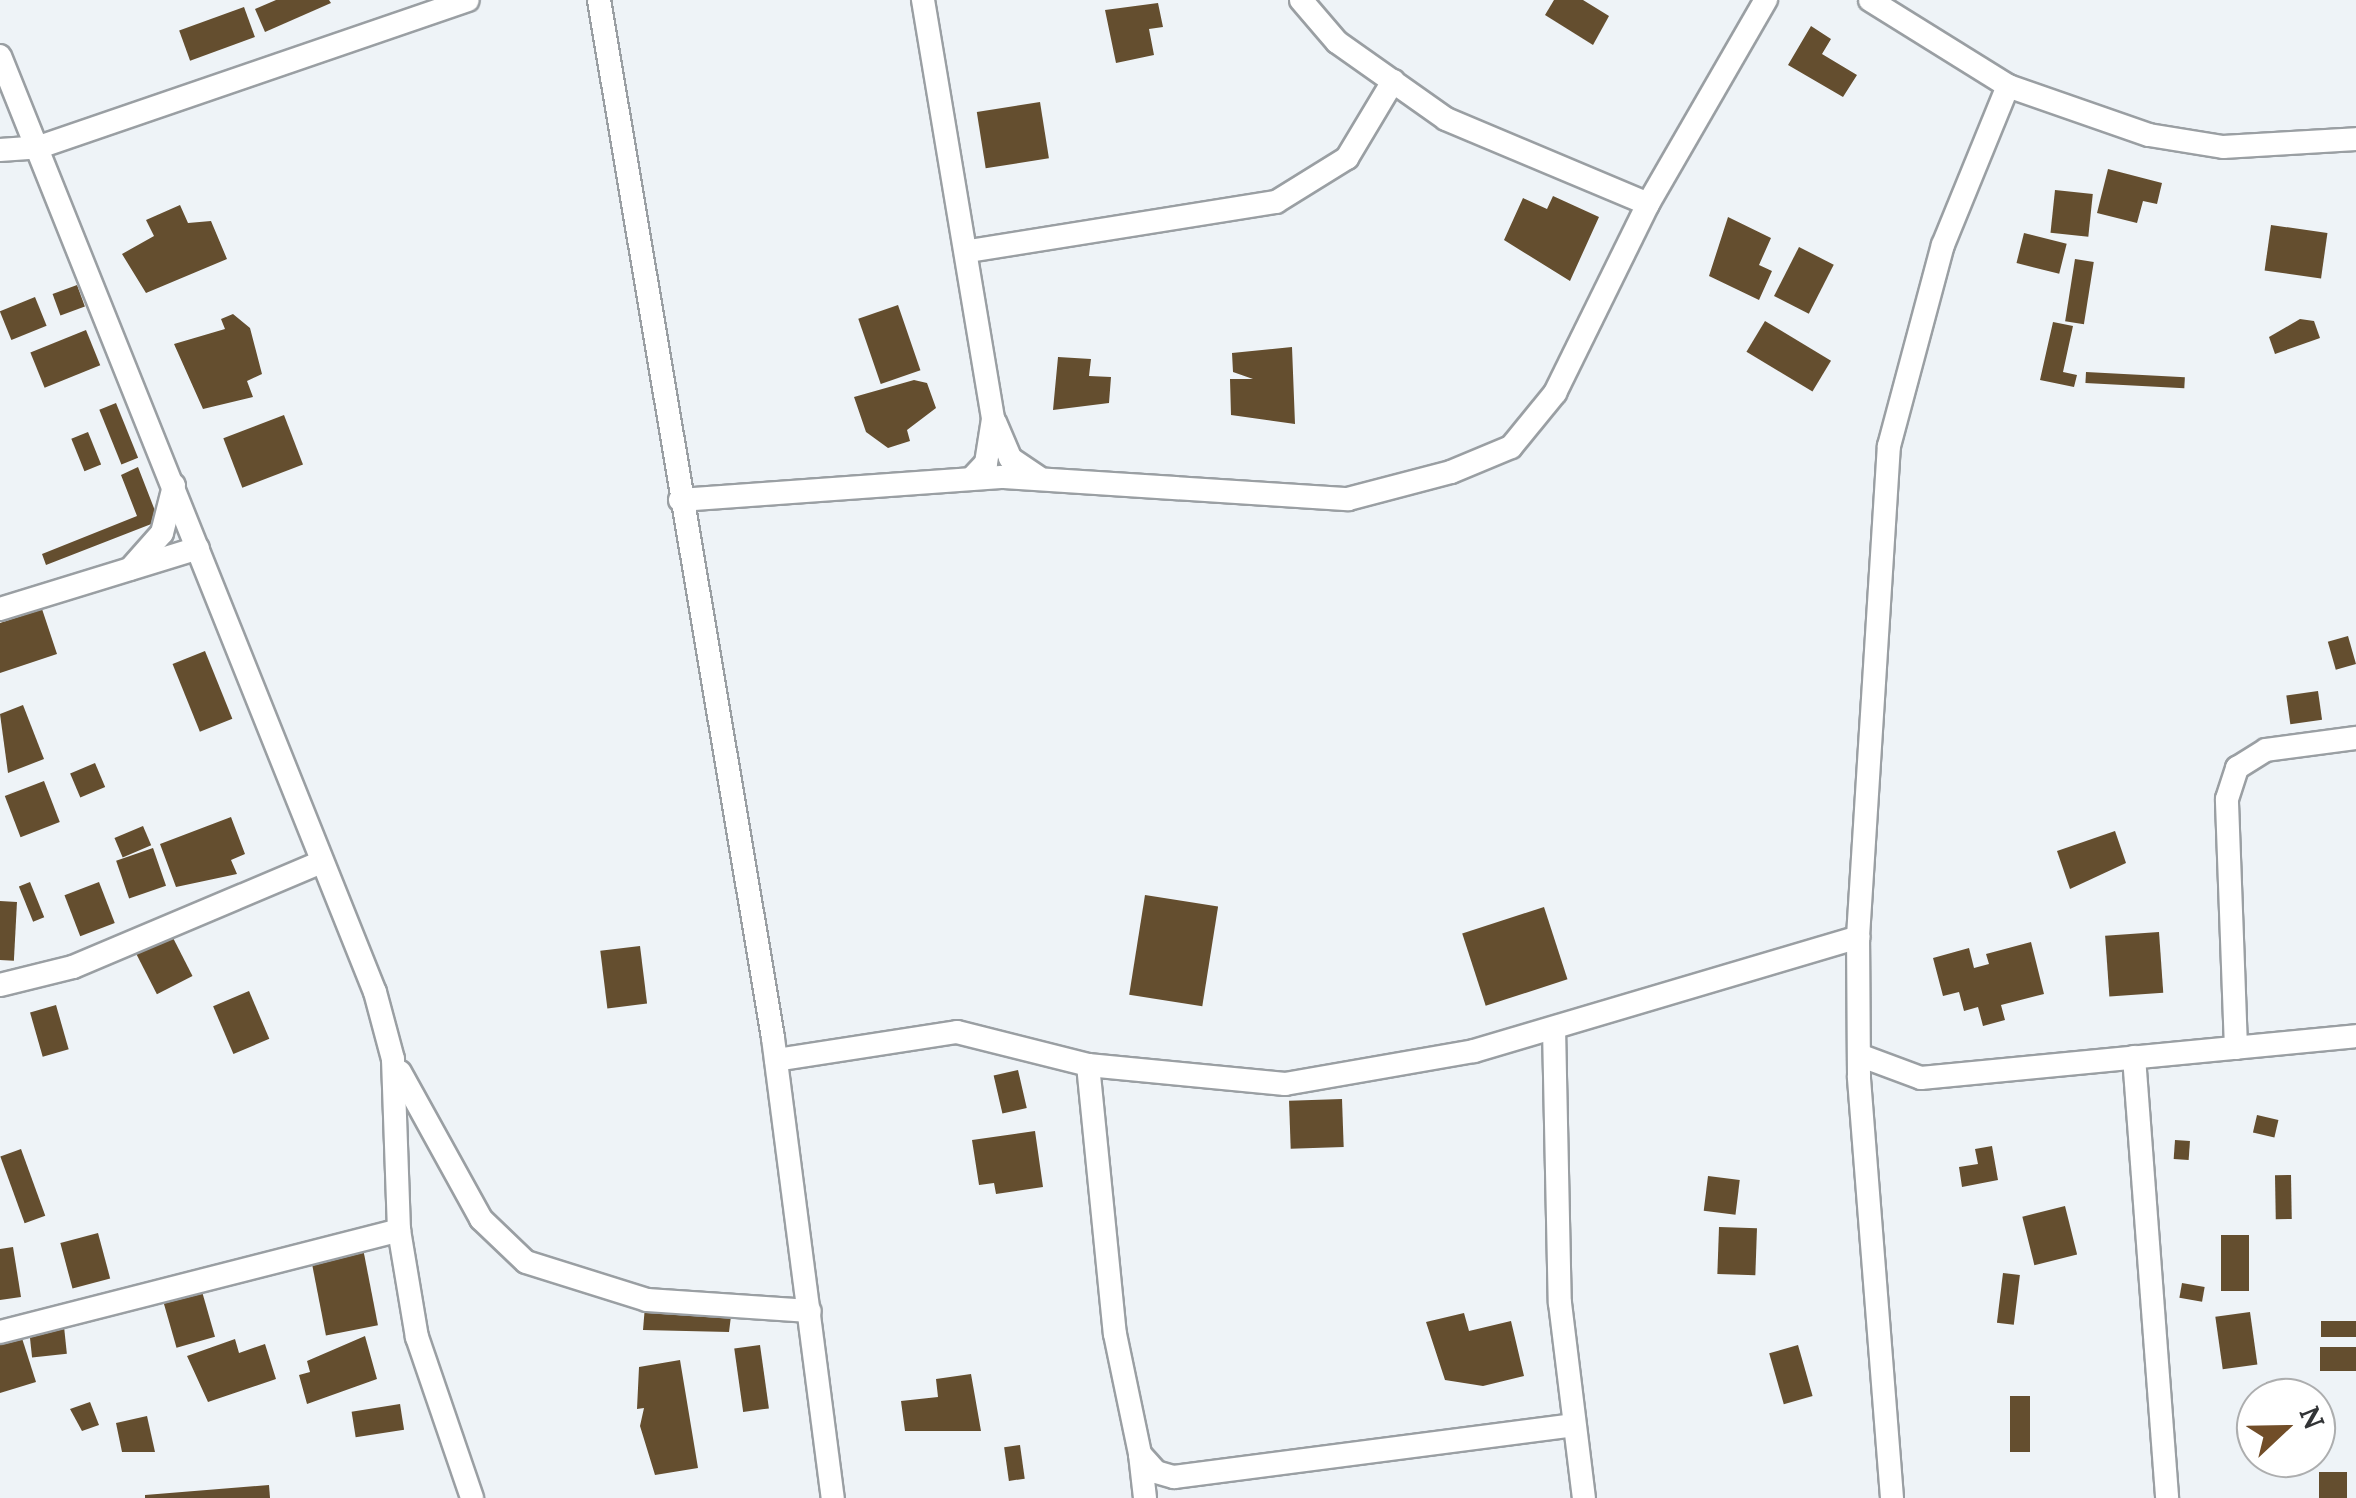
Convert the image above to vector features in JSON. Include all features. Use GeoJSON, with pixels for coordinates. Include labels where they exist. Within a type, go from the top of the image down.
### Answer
{"type":"FeatureCollection","features":[{"type":"Feature","properties":{"kind":"street"},"geometry":{"type":"LineString","coordinates":[[0,150],[39,148],[468,0]]}},
{"type":"Feature","properties":{"kind":"street"},"geometry":{"type":"LineString","coordinates":[[600,0],[666,368],[680,500],[776,1060],[832,1498]]}},
{"type":"Feature","properties":{"kind":"street"},"geometry":{"type":"LineString","coordinates":[[923,0],[969,251],[993,419],[1010,458],[1042,480]]}},
{"type":"Feature","properties":{"kind":"street"},"geometry":{"type":"LineString","coordinates":[[1301,0],[1338,42],[1446,119],[1648,204]]}},
{"type":"Feature","properties":{"kind":"street"},"geometry":{"type":"LineString","coordinates":[[680,500],[970,478],[1348,499],[1511,446],[1555,393],[1648,204],[1766,0]]}},
{"type":"Feature","properties":{"kind":"street"},"geometry":{"type":"LineString","coordinates":[[1870,0],[2008,86],[2149,135],[2222,147],[2356,139]]}},
{"type":"Feature","properties":{"kind":"street"},"geometry":{"type":"LineString","coordinates":[[0,56],[322,862],[393,1059],[481,1219],[526,1262],[647,1300],[810,1310]]}},
{"type":"Feature","properties":{"kind":"street"},"geometry":{"type":"LineString","coordinates":[[969,251],[1276,202],[1347,158],[1392,81]]}},
{"type":"Feature","properties":{"kind":"street"},"geometry":{"type":"LineString","coordinates":[[1892,1498],[1859,1055],[1858,937],[1890,446],[1943,244],[2008,86]]}},
{"type":"Feature","properties":{"kind":"street"},"geometry":{"type":"LineString","coordinates":[[970,478],[986,463],[993,419]]}},
{"type":"Feature","properties":{"kind":"street"},"geometry":{"type":"LineString","coordinates":[[129,570],[162,533],[174,486]]}},
{"type":"Feature","properties":{"kind":"street"},"geometry":{"type":"LineString","coordinates":[[0,609],[198,548]]}},
{"type":"Feature","properties":{"kind":"street"},"geometry":{"type":"LineString","coordinates":[[2236,1048],[2228,798],[2237,768],[2266,750],[2356,738]]}},
{"type":"Feature","properties":{"kind":"street"},"geometry":{"type":"LineString","coordinates":[[0,986],[73,967],[322,862]]}},
{"type":"Feature","properties":{"kind":"street"},"geometry":{"type":"LineString","coordinates":[[776,1060],[958,1032],[1088,1065],[1286,1084],[1554,1028],[1858,937]]}},
{"type":"Feature","properties":{"kind":"street"},"geometry":{"type":"LineString","coordinates":[[1554,1028],[1560,1302],[1584,1498]]}},
{"type":"Feature","properties":{"kind":"street"},"geometry":{"type":"LineString","coordinates":[[1859,1055],[1921,1078],[2356,1036]]}},
{"type":"Feature","properties":{"kind":"street"},"geometry":{"type":"LineString","coordinates":[[2134,1057],[2167,1498]]}},
{"type":"Feature","properties":{"kind":"street"},"geometry":{"type":"LineString","coordinates":[[393,1059],[399,1230],[417,1337],[472,1498]]}},
{"type":"Feature","properties":{"kind":"street"},"geometry":{"type":"LineString","coordinates":[[1088,1065],[1115,1334],[1140,1454],[1144,1498]]}},
{"type":"Feature","properties":{"kind":"street"},"geometry":{"type":"LineString","coordinates":[[0,1332],[399,1230]]}},
{"type":"Feature","properties":{"kind":"street"},"geometry":{"type":"LineString","coordinates":[[1140,1454],[1174,1477],[1573,1425]]}},
{"type":"Feature","properties":{"kind":"building"},"geometry":{"type":"Polygon","coordinates":[[[276,0],[331,3],[265,32],[255,9],[276,0]]]}},
{"type":"Feature","properties":{"kind":"building"},"geometry":{"type":"Polygon","coordinates":[[[1554,0],[1583,0],[1609,16],[1593,45],[1545,15],[1554,0]]]}},
{"type":"Feature","properties":{"kind":"building"},"geometry":{"type":"Polygon","coordinates":[[[1158,3],[1163,27],[1149,29],[1154,55],[1116,63],[1105,10],[1158,3]]]}},
{"type":"Feature","properties":{"kind":"building"},"geometry":{"type":"Polygon","coordinates":[[[244,7],[255,37],[190,61],[179,31],[244,7]]]}},
{"type":"Feature","properties":{"kind":"building"},"geometry":{"type":"Polygon","coordinates":[[[1811,26],[1831,39],[1822,54],[1857,75],[1843,97],[1788,65],[1811,26]]]}},
{"type":"Feature","properties":{"kind":"building"},"geometry":{"type":"Polygon","coordinates":[[[1040,102],[1049,158],[986,168],[977,112],[1040,102]]]}},
{"type":"Feature","properties":{"kind":"building"},"geometry":{"type":"Polygon","coordinates":[[[2108,169],[2162,183],[2157,204],[2143,201],[2137,223],[2097,213],[2108,169]]]}},
{"type":"Feature","properties":{"kind":"building"},"geometry":{"type":"Polygon","coordinates":[[[2055,190],[2093,194],[2088,237],[2051,233],[2055,190]]]}},
{"type":"Feature","properties":{"kind":"building"},"geometry":{"type":"Polygon","coordinates":[[[1553,196],[1599,217],[1570,281],[1504,240],[1523,198],[1547,209],[1553,196]]]}},
{"type":"Feature","properties":{"kind":"building"},"geometry":{"type":"Polygon","coordinates":[[[180,205],[188,223],[211,221],[227,259],[146,293],[122,254],[154,236],[146,220],[180,205]]]}},
{"type":"Feature","properties":{"kind":"building"},"geometry":{"type":"Polygon","coordinates":[[[1728,217],[1771,238],[1759,265],[1772,271],[1759,300],[1709,276],[1728,217]]]}},
{"type":"Feature","properties":{"kind":"building"},"geometry":{"type":"Polygon","coordinates":[[[2271,225],[2327,233],[2321,278],[2265,271],[2271,225]]]}},
{"type":"Feature","properties":{"kind":"building"},"geometry":{"type":"Polygon","coordinates":[[[2024,233],[2067,244],[2059,274],[2017,263],[2024,233]]]}},
{"type":"Feature","properties":{"kind":"building"},"geometry":{"type":"Polygon","coordinates":[[[1799,247],[1834,265],[1809,314],[1774,296],[1799,247]]]}},
{"type":"Feature","properties":{"kind":"building"},"geometry":{"type":"Polygon","coordinates":[[[2075,259],[2094,262],[2084,324],[2065,321],[2075,259]]]}},
{"type":"Feature","properties":{"kind":"building"},"geometry":{"type":"Polygon","coordinates":[[[77,285],[85,307],[60,316],[53,294],[77,285]]]}},
{"type":"Feature","properties":{"kind":"building"},"geometry":{"type":"Polygon","coordinates":[[[35,297],[47,326],[11,340],[0,311],[35,297]]]}},
{"type":"Feature","properties":{"kind":"building"},"geometry":{"type":"Polygon","coordinates":[[[898,305],[920,370],[881,384],[858,319],[898,305]]]}},
{"type":"Feature","properties":{"kind":"building"},"geometry":{"type":"Polygon","coordinates":[[[233,314],[250,328],[262,374],[247,381],[253,397],[203,409],[174,344],[225,329],[221,319],[233,314]]]}},
{"type":"Feature","properties":{"kind":"building"},"geometry":{"type":"Polygon","coordinates":[[[2300,319],[2314,321],[2320,338],[2275,354],[2269,337],[2300,319]]]}},
{"type":"Feature","properties":{"kind":"building"},"geometry":{"type":"Polygon","coordinates":[[[1765,321],[1831,361],[1812,392],[1746,352],[1765,321]]]}},
{"type":"Feature","properties":{"kind":"building"},"geometry":{"type":"Polygon","coordinates":[[[2053,322],[2073,326],[2063,372],[2077,375],[2074,387],[2040,380],[2053,322]]]}},
{"type":"Feature","properties":{"kind":"building"},"geometry":{"type":"Polygon","coordinates":[[[86,330],[100,365],[45,388],[30,352],[86,330]]]}},
{"type":"Feature","properties":{"kind":"building"},"geometry":{"type":"Polygon","coordinates":[[[1292,347],[1295,424],[1231,415],[1230,379],[1253,379],[1233,372],[1232,353],[1292,347]]]}},
{"type":"Feature","properties":{"kind":"building"},"geometry":{"type":"Polygon","coordinates":[[[1058,357],[1091,359],[1089,376],[1111,377],[1109,403],[1053,410],[1058,357]]]}},
{"type":"Feature","properties":{"kind":"building"},"geometry":{"type":"Polygon","coordinates":[[[2086,372],[2185,377],[2184,388],[2085,383],[2086,372]]]}},
{"type":"Feature","properties":{"kind":"building"},"geometry":{"type":"Polygon","coordinates":[[[914,380],[927,383],[936,408],[907,430],[910,441],[888,448],[866,432],[854,397],[914,380]]]}},
{"type":"Feature","properties":{"kind":"building"},"geometry":{"type":"Polygon","coordinates":[[[116,403],[138,458],[121,464],[99,410],[116,403]]]}},
{"type":"Feature","properties":{"kind":"building"},"geometry":{"type":"Polygon","coordinates":[[[284,415],[303,464],[242,488],[223,438],[284,415]]]}},
{"type":"Feature","properties":{"kind":"building"},"geometry":{"type":"Polygon","coordinates":[[[88,432],[101,464],[84,471],[71,439],[88,432]]]}},
{"type":"Feature","properties":{"kind":"building"},"geometry":{"type":"Polygon","coordinates":[[[138,467],[159,521],[46,565],[42,554],[137,516],[121,475],[138,467]]]}},
{"type":"Feature","properties":{"kind":"building"},"geometry":{"type":"Polygon","coordinates":[[[42,609],[57,654],[0,673],[0,623],[42,609]]]}},
{"type":"Feature","properties":{"kind":"building"},"geometry":{"type":"Polygon","coordinates":[[[2348,636],[2356,664],[2336,670],[2328,642],[2348,636]]]}},
{"type":"Feature","properties":{"kind":"building"},"geometry":{"type":"Polygon","coordinates":[[[205,651],[232,719],[200,732],[173,664],[205,651]]]}},
{"type":"Feature","properties":{"kind":"building"},"geometry":{"type":"Polygon","coordinates":[[[2318,691],[2322,720],[2290,724],[2286,695],[2318,691]]]}},
{"type":"Feature","properties":{"kind":"building"},"geometry":{"type":"Polygon","coordinates":[[[23,705],[44,759],[8,773],[0,714],[23,705]]]}},
{"type":"Feature","properties":{"kind":"building"},"geometry":{"type":"Polygon","coordinates":[[[95,763],[105,787],[80,797],[70,774],[95,763]]]}},
{"type":"Feature","properties":{"kind":"building"},"geometry":{"type":"Polygon","coordinates":[[[44,781],[60,822],[21,837],[5,796],[44,781]]]}},
{"type":"Feature","properties":{"kind":"building"},"geometry":{"type":"Polygon","coordinates":[[[231,817],[245,854],[231,860],[237,874],[176,887],[160,844],[231,817]]]}},
{"type":"Feature","properties":{"kind":"building"},"geometry":{"type":"Polygon","coordinates":[[[143,826],[151,845],[123,857],[114,838],[143,826]]]}},
{"type":"Feature","properties":{"kind":"building"},"geometry":{"type":"Polygon","coordinates":[[[2115,831],[2126,863],[2070,889],[2057,851],[2115,831]]]}},
{"type":"Feature","properties":{"kind":"building"},"geometry":{"type":"Polygon","coordinates":[[[153,848],[166,886],[129,899],[116,861],[153,848]]]}},
{"type":"Feature","properties":{"kind":"building"},"geometry":{"type":"Polygon","coordinates":[[[30,882],[44,917],[33,922],[19,886],[30,882]]]}},
{"type":"Feature","properties":{"kind":"building"},"geometry":{"type":"Polygon","coordinates":[[[99,882],[115,923],[80,936],[64,895],[99,882]]]}},
{"type":"Feature","properties":{"kind":"building"},"geometry":{"type":"Polygon","coordinates":[[[1145,895],[1218,907],[1202,1006],[1129,995],[1145,895]]]}},
{"type":"Feature","properties":{"kind":"building"},"geometry":{"type":"Polygon","coordinates":[[[0,901],[17,902],[14,961],[0,960],[0,901]]]}},
{"type":"Feature","properties":{"kind":"building"},"geometry":{"type":"Polygon","coordinates":[[[1544,907],[1567,979],[1486,1006],[1462,934],[1544,907]]]}},
{"type":"Feature","properties":{"kind":"building"},"geometry":{"type":"Polygon","coordinates":[[[168,928],[193,976],[157,994],[132,946],[168,928]]]}},
{"type":"Feature","properties":{"kind":"building"},"geometry":{"type":"Polygon","coordinates":[[[2159,932],[2163,993],[2109,997],[2105,936],[2159,932]]]}},
{"type":"Feature","properties":{"kind":"building"},"geometry":{"type":"Polygon","coordinates":[[[2031,942],[2044,994],[2001,1005],[2005,1020],[1983,1026],[1978,1007],[1964,1011],[1959,992],[1943,996],[1933,958],[1969,948],[1974,968],[1989,964],[1986,954],[2031,942]]]}},
{"type":"Feature","properties":{"kind":"building"},"geometry":{"type":"Polygon","coordinates":[[[640,946],[647,1004],[607,1008],[600,951],[640,946]]]}},
{"type":"Feature","properties":{"kind":"building"},"geometry":{"type":"Polygon","coordinates":[[[249,991],[269,1039],[233,1054],[213,1006],[249,991]]]}},
{"type":"Feature","properties":{"kind":"building"},"geometry":{"type":"Polygon","coordinates":[[[56,1005],[69,1049],[43,1057],[30,1012],[56,1005]]]}},
{"type":"Feature","properties":{"kind":"building"},"geometry":{"type":"Polygon","coordinates":[[[1018,1070],[1027,1108],[1002,1114],[994,1076],[1018,1070]]]}},
{"type":"Feature","properties":{"kind":"building"},"geometry":{"type":"Polygon","coordinates":[[[1342,1099],[1344,1147],[1291,1149],[1289,1101],[1342,1099]]]}},
{"type":"Feature","properties":{"kind":"building"},"geometry":{"type":"Polygon","coordinates":[[[2257,1115],[2278,1120],[2274,1137],[2253,1133],[2257,1115]]]}},
{"type":"Feature","properties":{"kind":"building"},"geometry":{"type":"Polygon","coordinates":[[[1035,1131],[1043,1187],[996,1194],[994,1183],[979,1185],[972,1140],[1035,1131]]]}},
{"type":"Feature","properties":{"kind":"building"},"geometry":{"type":"Polygon","coordinates":[[[2175,1140],[2190,1141],[2189,1160],[2174,1159],[2175,1140]]]}},
{"type":"Feature","properties":{"kind":"building"},"geometry":{"type":"Polygon","coordinates":[[[1992,1146],[1998,1180],[1962,1187],[1959,1167],[1978,1164],[1975,1149],[1992,1146]]]}},
{"type":"Feature","properties":{"kind":"building"},"geometry":{"type":"Polygon","coordinates":[[[21,1149],[45,1216],[25,1223],[0,1157],[21,1149]]]}},
{"type":"Feature","properties":{"kind":"building"},"geometry":{"type":"Polygon","coordinates":[[[2275,1175],[2291,1175],[2292,1219],[2276,1219],[2275,1175]]]}},
{"type":"Feature","properties":{"kind":"building"},"geometry":{"type":"Polygon","coordinates":[[[1708,1176],[1740,1180],[1735,1215],[1704,1211],[1708,1176]]]}},
{"type":"Feature","properties":{"kind":"building"},"geometry":{"type":"Polygon","coordinates":[[[2065,1206],[2077,1255],[2034,1265],[2022,1217],[2065,1206]]]}},
{"type":"Feature","properties":{"kind":"building"},"geometry":{"type":"Polygon","coordinates":[[[1719,1227],[1757,1228],[1755,1275],[1717,1274],[1719,1227]]]}},
{"type":"Feature","properties":{"kind":"building"},"geometry":{"type":"Polygon","coordinates":[[[98,1233],[110,1278],[72,1288],[60,1243],[98,1233]]]}},
{"type":"Feature","properties":{"kind":"building"},"geometry":{"type":"Polygon","coordinates":[[[360,1233],[378,1325],[326,1335],[308,1243],[360,1233]]]}},
{"type":"Feature","properties":{"kind":"building"},"geometry":{"type":"Polygon","coordinates":[[[2221,1235],[2249,1235],[2249,1291],[2221,1291],[2221,1235]]]}},
{"type":"Feature","properties":{"kind":"building"},"geometry":{"type":"Polygon","coordinates":[[[13,1247],[21,1297],[0,1300],[0,1249],[13,1247]]]}},
{"type":"Feature","properties":{"kind":"building"},"geometry":{"type":"Polygon","coordinates":[[[2003,1273],[2020,1275],[2014,1325],[1997,1323],[2003,1273]]]}},
{"type":"Feature","properties":{"kind":"building"},"geometry":{"type":"Polygon","coordinates":[[[199,1281],[215,1337],[177,1348],[161,1292],[199,1281]]]}},
{"type":"Feature","properties":{"kind":"building"},"geometry":{"type":"Polygon","coordinates":[[[2182,1283],[2205,1287],[2202,1302],[2179,1298],[2182,1283]]]}},
{"type":"Feature","properties":{"kind":"building"},"geometry":{"type":"Polygon","coordinates":[[[645,1306],[731,1316],[729,1332],[643,1330],[645,1306]]]}},
{"type":"Feature","properties":{"kind":"building"},"geometry":{"type":"Polygon","coordinates":[[[2250,1312],[2257,1364],[2223,1369],[2215,1317],[2250,1312]]]}},
{"type":"Feature","properties":{"kind":"building"},"geometry":{"type":"Polygon","coordinates":[[[1464,1313],[1469,1331],[1511,1321],[1524,1376],[1483,1386],[1445,1380],[1426,1322],[1464,1313]]]}},
{"type":"Feature","properties":{"kind":"building"},"geometry":{"type":"Polygon","coordinates":[[[63,1317],[67,1354],[32,1357],[28,1321],[63,1317]]]}},
{"type":"Feature","properties":{"kind":"building"},"geometry":{"type":"Polygon","coordinates":[[[2321,1321],[2356,1321],[2356,1337],[2321,1337],[2321,1321]]]}},
{"type":"Feature","properties":{"kind":"building"},"geometry":{"type":"Polygon","coordinates":[[[20,1332],[36,1382],[0,1393],[0,1338],[20,1332]]]}},
{"type":"Feature","properties":{"kind":"building"},"geometry":{"type":"Polygon","coordinates":[[[365,1336],[377,1379],[307,1404],[299,1375],[310,1372],[307,1361],[365,1336]]]}},
{"type":"Feature","properties":{"kind":"building"},"geometry":{"type":"Polygon","coordinates":[[[235,1339],[239,1353],[265,1344],[276,1379],[208,1402],[187,1356],[235,1339]]]}},
{"type":"Feature","properties":{"kind":"building"},"geometry":{"type":"Polygon","coordinates":[[[760,1345],[769,1408],[743,1412],[734,1349],[760,1345]]]}},
{"type":"Feature","properties":{"kind":"building"},"geometry":{"type":"Polygon","coordinates":[[[1798,1345],[1813,1396],[1784,1404],[1769,1353],[1798,1345]]]}},
{"type":"Feature","properties":{"kind":"building"},"geometry":{"type":"Polygon","coordinates":[[[2320,1347],[2356,1347],[2356,1371],[2320,1371],[2320,1347]]]}},
{"type":"Feature","properties":{"kind":"building"},"geometry":{"type":"Polygon","coordinates":[[[680,1360],[698,1468],[655,1475],[640,1426],[644,1408],[637,1409],[639,1367],[680,1360]]]}},
{"type":"Feature","properties":{"kind":"building"},"geometry":{"type":"Polygon","coordinates":[[[971,1374],[981,1431],[905,1431],[901,1401],[938,1397],[936,1379],[971,1374]]]}},
{"type":"Feature","properties":{"kind":"building"},"geometry":{"type":"Polygon","coordinates":[[[2010,1396],[2030,1396],[2030,1452],[2010,1452],[2010,1396]]]}},
{"type":"Feature","properties":{"kind":"building"},"geometry":{"type":"Polygon","coordinates":[[[90,1402],[99,1425],[82,1431],[70,1409],[90,1402]]]}},
{"type":"Feature","properties":{"kind":"building"},"geometry":{"type":"Polygon","coordinates":[[[400,1404],[404,1430],[356,1437],[352,1412],[400,1404]]]}},
{"type":"Feature","properties":{"kind":"building"},"geometry":{"type":"Polygon","coordinates":[[[147,1416],[155,1452],[122,1452],[116,1423],[147,1416]]]}},
{"type":"Feature","properties":{"kind":"building"},"geometry":{"type":"Polygon","coordinates":[[[1020,1445],[1025,1479],[1009,1481],[1004,1447],[1020,1445]]]}},
{"type":"Feature","properties":{"kind":"building"},"geometry":{"type":"Polygon","coordinates":[[[2336,1472],[2347,1472],[2347,1498],[2319,1498],[2319,1478],[2336,1478],[2336,1472]]]}},
{"type":"Feature","properties":{"kind":"building"},"geometry":{"type":"Polygon","coordinates":[[[269,1485],[270,1498],[145,1498],[145,1495],[269,1485]]]}}]}
